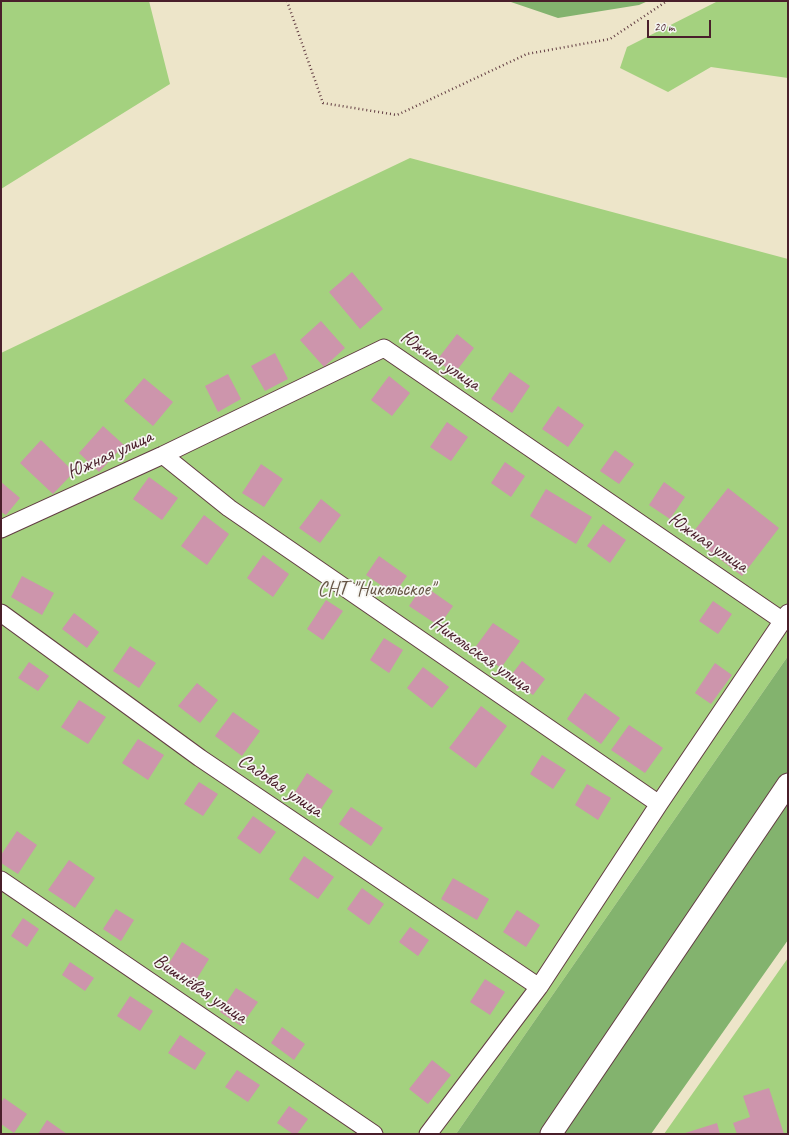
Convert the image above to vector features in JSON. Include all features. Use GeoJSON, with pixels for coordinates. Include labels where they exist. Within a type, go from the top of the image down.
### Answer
{"type":"FeatureCollection","features":[{"type":"Feature","properties":{"kind":"street","name":"Южная улица"},"geometry":{"type":"LineString","coordinates":[[1,529],[163,455],[384,348],[785,617]]}},
{"type":"Feature","properties":{"kind":"street","name":"Никольская улица"},"geometry":{"type":"LineString","coordinates":[[163,455],[229,508],[659,804]]}},
{"type":"Feature","properties":{"kind":"street","name":"Садовая улица"},"geometry":{"type":"LineString","coordinates":[[1,613],[200,758],[539,987]]}},
{"type":"Feature","properties":{"kind":"street"},"geometry":{"type":"LineString","coordinates":[[428,1134],[539,987],[659,804],[785,617]]}},
{"type":"Feature","properties":{"kind":"street"},"geometry":{"type":"LineString","coordinates":[[551,1134],[788,784]]}},
{"type":"Feature","properties":{"kind":"street","name":"Вишнёвая улица"},"geometry":{"type":"LineString","coordinates":[[1,880],[374,1134]]}},
{"type":"Feature","properties":{"kind":"path"},"geometry":{"type":"LineString","coordinates":[[287,1],[323,103],[396,115],[527,54],[610,39],[667,1]]}},
{"type":"Feature","properties":{"kind":"green space"},"geometry":{"type":"Polygon","coordinates":[[[1,1],[149,1],[170,84],[1,189],[1,1]]]}},
{"type":"Feature","properties":{"kind":"green space"},"geometry":{"type":"Polygon","coordinates":[[[508,1],[648,1],[639,5],[558,18],[508,1]]]}},
{"type":"Feature","properties":{"kind":"green space"},"geometry":{"type":"Polygon","coordinates":[[[718,1],[788,1],[788,78],[711,67],[668,92],[620,68],[627,47],[718,1]]]}},
{"type":"Feature","properties":{"kind":"green space","name":"СНТ \"Никольское\""},"geometry":{"type":"Polygon","coordinates":[[[410,158],[788,259],[788,656],[456,1134],[1,1134],[1,353],[410,158]]]}},
{"type":"Feature","properties":{"kind":"green space"},"geometry":{"type":"Polygon","coordinates":[[[788,656],[788,940],[651,1134],[456,1134],[788,656]]]}},
{"type":"Feature","properties":{"kind":"green space"},"geometry":{"type":"Polygon","coordinates":[[[788,958],[788,1134],[664,1134],[788,958]]]}},
{"type":"Feature","properties":{"kind":"building"},"geometry":{"type":"Polygon","coordinates":[[[352,272],[383,309],[360,329],[329,292],[352,272]]]}},
{"type":"Feature","properties":{"kind":"building"},"geometry":{"type":"Polygon","coordinates":[[[321,321],[345,348],[324,367],[300,340],[321,321]]]}},
{"type":"Feature","properties":{"kind":"building"},"geometry":{"type":"Polygon","coordinates":[[[457,334],[474,348],[454,374],[437,360],[457,334]]]}},
{"type":"Feature","properties":{"kind":"building"},"geometry":{"type":"Polygon","coordinates":[[[275,353],[288,379],[265,391],[251,366],[275,353]]]}},
{"type":"Feature","properties":{"kind":"building"},"geometry":{"type":"Polygon","coordinates":[[[510,372],[530,386],[512,413],[491,399],[510,372]]]}},
{"type":"Feature","properties":{"kind":"building"},"geometry":{"type":"Polygon","coordinates":[[[228,374],[241,399],[218,412],[205,386],[228,374]]]}},
{"type":"Feature","properties":{"kind":"building"},"geometry":{"type":"Polygon","coordinates":[[[389,376],[410,393],[392,416],[371,400],[389,376]]]}},
{"type":"Feature","properties":{"kind":"building"},"geometry":{"type":"Polygon","coordinates":[[[144,378],[173,402],[153,426],[124,401],[144,378]]]}},
{"type":"Feature","properties":{"kind":"building"},"geometry":{"type":"Polygon","coordinates":[[[558,406],[584,425],[568,447],[542,429],[558,406]]]}},
{"type":"Feature","properties":{"kind":"building"},"geometry":{"type":"Polygon","coordinates":[[[447,422],[468,437],[451,461],[430,447],[447,422]]]}},
{"type":"Feature","properties":{"kind":"building"},"geometry":{"type":"Polygon","coordinates":[[[103,426],[124,445],[99,472],[79,453],[103,426]]]}},
{"type":"Feature","properties":{"kind":"building"},"geometry":{"type":"Polygon","coordinates":[[[41,440],[74,472],[53,494],[20,463],[41,440]]]}},
{"type":"Feature","properties":{"kind":"building"},"geometry":{"type":"Polygon","coordinates":[[[615,450],[634,464],[619,484],[600,471],[615,450]]]}},
{"type":"Feature","properties":{"kind":"building"},"geometry":{"type":"Polygon","coordinates":[[[505,462],[525,476],[511,497],[491,483],[505,462]]]}},
{"type":"Feature","properties":{"kind":"building"},"geometry":{"type":"Polygon","coordinates":[[[261,464],[283,479],[264,507],[242,493],[261,464]]]}},
{"type":"Feature","properties":{"kind":"building"},"geometry":{"type":"Polygon","coordinates":[[[149,477],[178,498],[162,520],[133,499],[149,477]]]}},
{"type":"Feature","properties":{"kind":"building"},"geometry":{"type":"Polygon","coordinates":[[[1,482],[20,498],[6,515],[1,512],[1,482]]]}},
{"type":"Feature","properties":{"kind":"building"},"geometry":{"type":"Polygon","coordinates":[[[664,482],[685,497],[670,519],[649,505],[664,482]]]}},
{"type":"Feature","properties":{"kind":"building"},"geometry":{"type":"Polygon","coordinates":[[[728,488],[779,528],[742,576],[690,536],[728,488]]]}},
{"type":"Feature","properties":{"kind":"building"},"geometry":{"type":"Polygon","coordinates":[[[546,489],[592,517],[576,544],[530,516],[546,489]]]}},
{"type":"Feature","properties":{"kind":"building"},"geometry":{"type":"Polygon","coordinates":[[[321,499],[341,515],[320,543],[299,528],[321,499]]]}},
{"type":"Feature","properties":{"kind":"building"},"geometry":{"type":"Polygon","coordinates":[[[204,515],[229,534],[207,565],[181,546],[204,515]]]}},
{"type":"Feature","properties":{"kind":"building"},"geometry":{"type":"Polygon","coordinates":[[[603,524],[626,540],[610,563],[587,546],[603,524]]]}},
{"type":"Feature","properties":{"kind":"building"},"geometry":{"type":"Polygon","coordinates":[[[263,555],[289,574],[273,597],[247,578],[263,555]]]}},
{"type":"Feature","properties":{"kind":"building"},"geometry":{"type":"Polygon","coordinates":[[[379,556],[407,576],[394,594],[366,575],[379,556]]]}},
{"type":"Feature","properties":{"kind":"building"},"geometry":{"type":"Polygon","coordinates":[[[22,576],[54,593],[42,615],[11,597],[22,576]]]}},
{"type":"Feature","properties":{"kind":"building"},"geometry":{"type":"Polygon","coordinates":[[[423,585],[453,606],[439,626],[409,606],[423,585]]]}},
{"type":"Feature","properties":{"kind":"building"},"geometry":{"type":"Polygon","coordinates":[[[326,600],[343,611],[323,640],[307,629],[326,600]]]}},
{"type":"Feature","properties":{"kind":"building"},"geometry":{"type":"Polygon","coordinates":[[[713,601],[732,614],[718,634],[699,621],[713,601]]]}},
{"type":"Feature","properties":{"kind":"building"},"geometry":{"type":"Polygon","coordinates":[[[74,613],[99,632],[87,648],[62,629],[74,613]]]}},
{"type":"Feature","properties":{"kind":"building"},"geometry":{"type":"Polygon","coordinates":[[[493,623],[520,641],[501,668],[474,649],[493,623]]]}},
{"type":"Feature","properties":{"kind":"building"},"geometry":{"type":"Polygon","coordinates":[[[384,638],[403,650],[389,673],[370,660],[384,638]]]}},
{"type":"Feature","properties":{"kind":"building"},"geometry":{"type":"Polygon","coordinates":[[[130,646],[156,663],[139,688],[113,671],[130,646]]]}},
{"type":"Feature","properties":{"kind":"building"},"geometry":{"type":"Polygon","coordinates":[[[522,661],[545,679],[533,695],[509,678],[522,661]]]}},
{"type":"Feature","properties":{"kind":"building"},"geometry":{"type":"Polygon","coordinates":[[[29,662],[49,676],[38,691],[18,678],[29,662]]]}},
{"type":"Feature","properties":{"kind":"building"},"geometry":{"type":"Polygon","coordinates":[[[715,663],[732,675],[711,704],[695,693],[715,663]]]}},
{"type":"Feature","properties":{"kind":"building"},"geometry":{"type":"Polygon","coordinates":[[[423,667],[449,687],[432,708],[407,688],[423,667]]]}},
{"type":"Feature","properties":{"kind":"building"},"geometry":{"type":"Polygon","coordinates":[[[197,683],[218,700],[200,723],[178,706],[197,683]]]}},
{"type":"Feature","properties":{"kind":"building"},"geometry":{"type":"Polygon","coordinates":[[[585,693],[620,718],[601,744],[567,719],[585,693]]]}},
{"type":"Feature","properties":{"kind":"building"},"geometry":{"type":"Polygon","coordinates":[[[79,700],[106,717],[88,744],[61,727],[79,700]]]}},
{"type":"Feature","properties":{"kind":"building"},"geometry":{"type":"Polygon","coordinates":[[[481,706],[507,726],[476,768],[449,748],[481,706]]]}},
{"type":"Feature","properties":{"kind":"building"},"geometry":{"type":"Polygon","coordinates":[[[233,712],[260,731],[242,756],[215,736],[233,712]]]}},
{"type":"Feature","properties":{"kind":"building"},"geometry":{"type":"Polygon","coordinates":[[[629,725],[663,748],[645,773],[611,750],[629,725]]]}},
{"type":"Feature","properties":{"kind":"building"},"geometry":{"type":"Polygon","coordinates":[[[138,739],[164,755],[148,780],[122,763],[138,739]]]}},
{"type":"Feature","properties":{"kind":"building"},"geometry":{"type":"Polygon","coordinates":[[[542,755],[566,770],[553,789],[530,774],[542,755]]]}},
{"type":"Feature","properties":{"kind":"building"},"geometry":{"type":"Polygon","coordinates":[[[307,773],[333,791],[319,812],[293,795],[307,773]]]}},
{"type":"Feature","properties":{"kind":"building"},"geometry":{"type":"Polygon","coordinates":[[[199,782],[218,794],[203,816],[184,804],[199,782]]]}},
{"type":"Feature","properties":{"kind":"building"},"geometry":{"type":"Polygon","coordinates":[[[587,784],[611,798],[598,820],[575,805],[587,784]]]}},
{"type":"Feature","properties":{"kind":"building"},"geometry":{"type":"Polygon","coordinates":[[[351,807],[383,828],[371,846],[339,824],[351,807]]]}},
{"type":"Feature","properties":{"kind":"building"},"geometry":{"type":"Polygon","coordinates":[[[253,816],[276,832],[260,854],[237,838],[253,816]]]}},
{"type":"Feature","properties":{"kind":"building"},"geometry":{"type":"Polygon","coordinates":[[[17,831],[37,845],[18,874],[1,863],[1,855],[17,831]]]}},
{"type":"Feature","properties":{"kind":"building"},"geometry":{"type":"Polygon","coordinates":[[[304,856],[334,877],[318,899],[289,879],[304,856]]]}},
{"type":"Feature","properties":{"kind":"building"},"geometry":{"type":"Polygon","coordinates":[[[69,860],[95,878],[75,908],[48,890],[69,860]]]}},
{"type":"Feature","properties":{"kind":"building"},"geometry":{"type":"Polygon","coordinates":[[[453,878],[489,899],[477,920],[441,899],[453,878]]]}},
{"type":"Feature","properties":{"kind":"building"},"geometry":{"type":"Polygon","coordinates":[[[362,888],[384,904],[369,925],[347,909],[362,888]]]}},
{"type":"Feature","properties":{"kind":"building"},"geometry":{"type":"Polygon","coordinates":[[[116,909],[134,920],[121,941],[103,929],[116,909]]]}},
{"type":"Feature","properties":{"kind":"building"},"geometry":{"type":"Polygon","coordinates":[[[517,910],[540,925],[526,947],[503,932],[517,910]]]}},
{"type":"Feature","properties":{"kind":"building"},"geometry":{"type":"Polygon","coordinates":[[[23,918],[39,929],[27,947],[11,936],[23,918]]]}},
{"type":"Feature","properties":{"kind":"building"},"geometry":{"type":"Polygon","coordinates":[[[410,927],[429,940],[418,956],[399,942],[410,927]]]}},
{"type":"Feature","properties":{"kind":"building"},"geometry":{"type":"Polygon","coordinates":[[[182,942],[209,959],[193,985],[166,968],[182,942]]]}},
{"type":"Feature","properties":{"kind":"building"},"geometry":{"type":"Polygon","coordinates":[[[70,962],[94,978],[85,991],[62,975],[70,962]]]}},
{"type":"Feature","properties":{"kind":"building"},"geometry":{"type":"Polygon","coordinates":[[[485,979],[505,992],[490,1015],[470,1002],[485,979]]]}},
{"type":"Feature","properties":{"kind":"building"},"geometry":{"type":"Polygon","coordinates":[[[236,988],[258,1002],[241,1026],[220,1012],[236,988]]]}},
{"type":"Feature","properties":{"kind":"building"},"geometry":{"type":"Polygon","coordinates":[[[130,996],[153,1011],[140,1031],[117,1016],[130,996]]]}},
{"type":"Feature","properties":{"kind":"building"},"geometry":{"type":"Polygon","coordinates":[[[282,1027],[305,1044],[294,1060],[271,1043],[282,1027]]]}},
{"type":"Feature","properties":{"kind":"building"},"geometry":{"type":"Polygon","coordinates":[[[180,1035],[206,1053],[195,1070],[168,1053],[180,1035]]]}},
{"type":"Feature","properties":{"kind":"building"},"geometry":{"type":"Polygon","coordinates":[[[432,1060],[451,1075],[428,1104],[409,1089],[432,1060]]]}},
{"type":"Feature","properties":{"kind":"building"},"geometry":{"type":"Polygon","coordinates":[[[237,1070],[260,1085],[248,1102],[225,1087],[237,1070]]]}},
{"type":"Feature","properties":{"kind":"building"},"geometry":{"type":"Polygon","coordinates":[[[769,1088],[784,1134],[737,1134],[733,1123],[750,1117],[743,1096],[769,1088]]]}},
{"type":"Feature","properties":{"kind":"building"},"geometry":{"type":"Polygon","coordinates":[[[4,1098],[27,1114],[14,1133],[1,1124],[1,1103],[4,1098]]]}},
{"type":"Feature","properties":{"kind":"building"},"geometry":{"type":"Polygon","coordinates":[[[289,1106],[308,1119],[297,1134],[293,1134],[277,1123],[289,1106]]]}},
{"type":"Feature","properties":{"kind":"building"},"geometry":{"type":"Polygon","coordinates":[[[47,1120],[67,1134],[38,1134],[47,1120]]]}},
{"type":"Feature","properties":{"kind":"building"},"geometry":{"type":"Polygon","coordinates":[[[717,1123],[720,1134],[682,1134],[717,1123]]]}}]}
